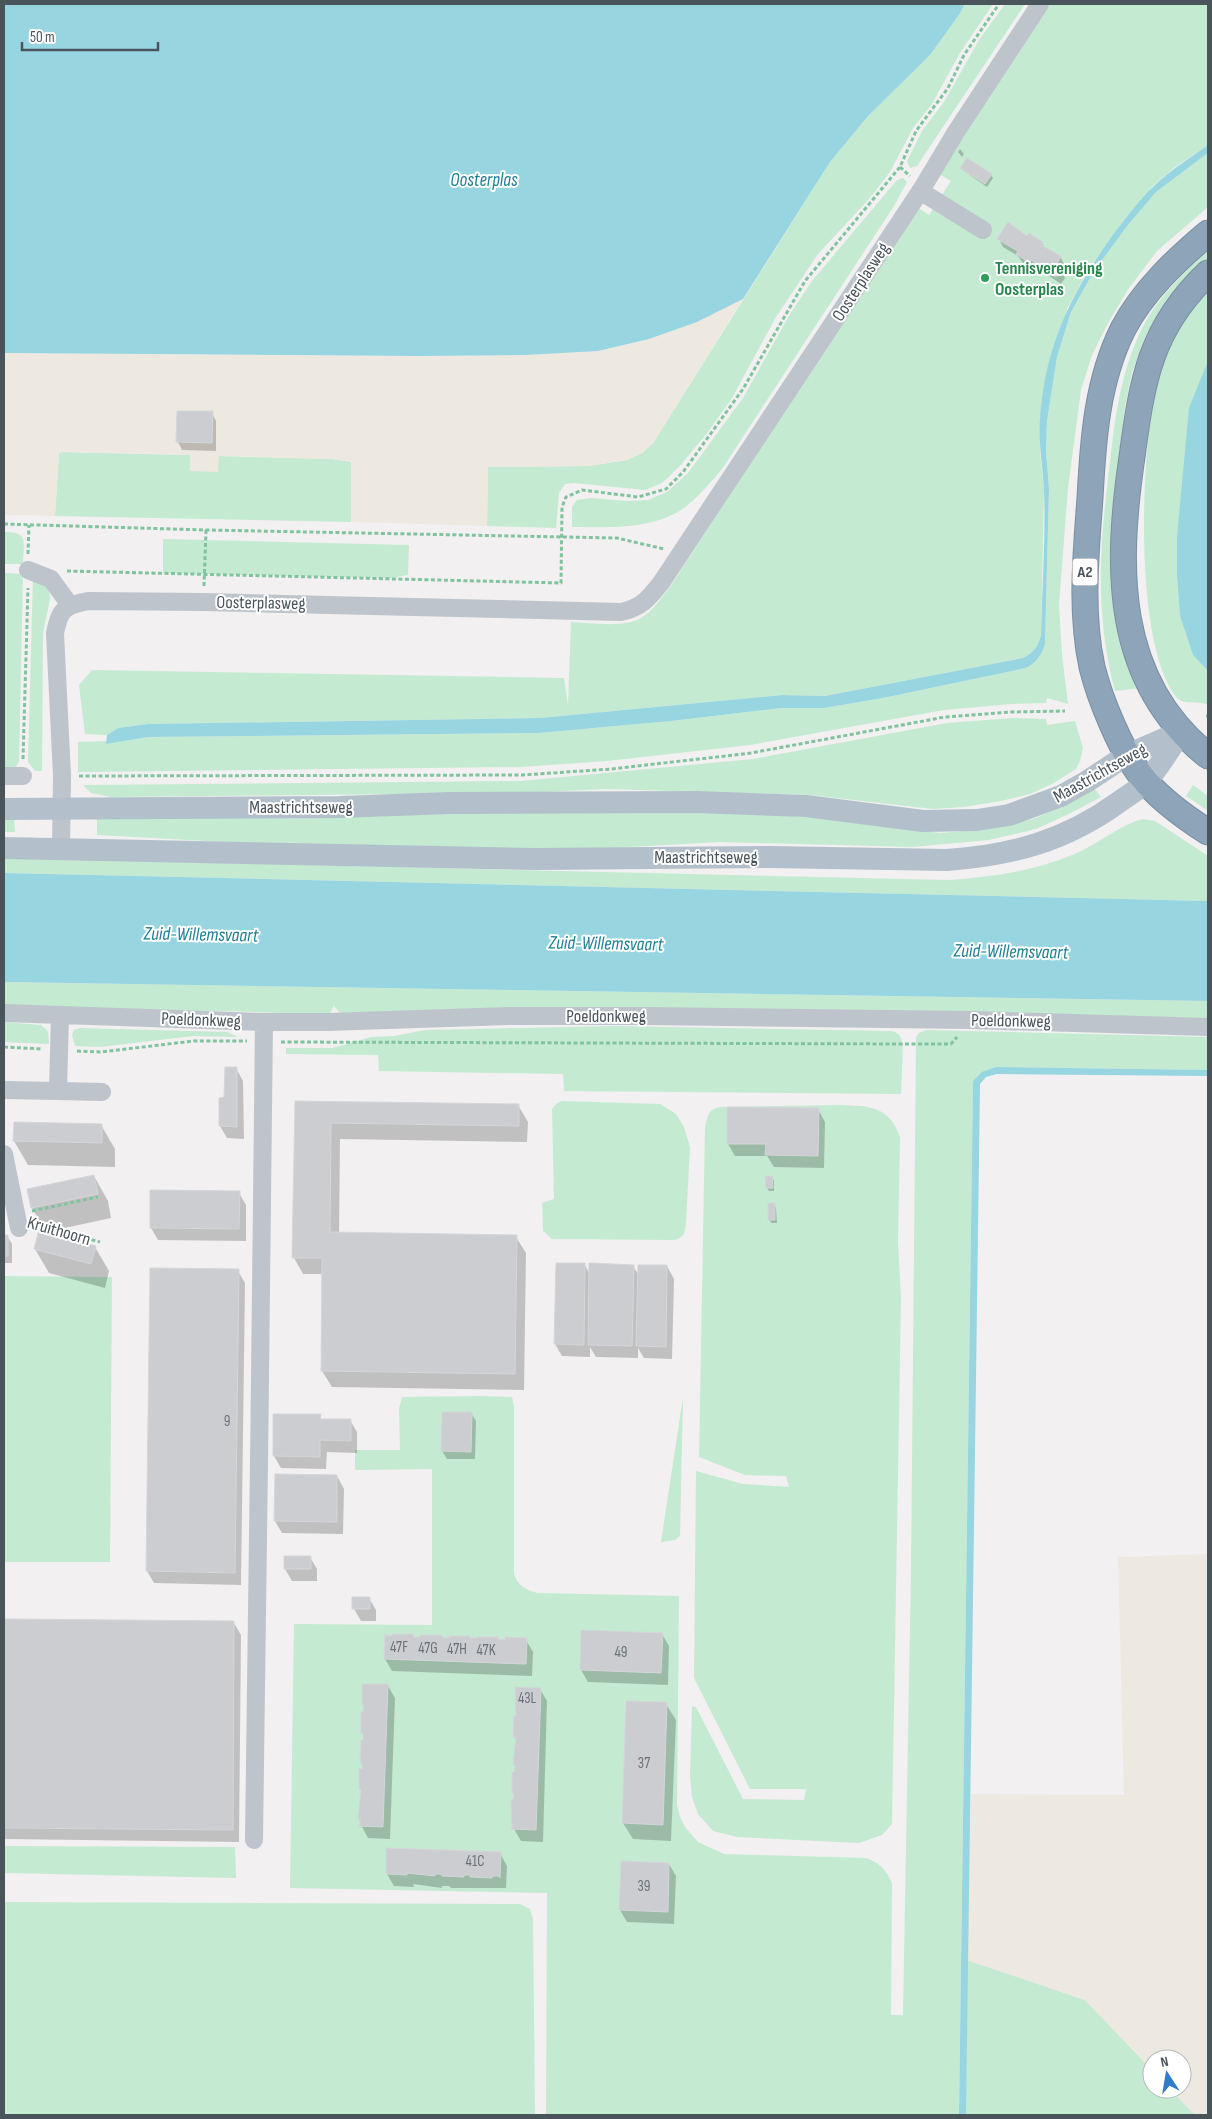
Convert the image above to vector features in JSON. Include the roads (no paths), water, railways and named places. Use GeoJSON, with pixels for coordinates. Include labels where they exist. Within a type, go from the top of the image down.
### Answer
{"type":"FeatureCollection","features":[{"type":"Feature","properties":{"kind":"highway","name":"A2"},"geometry":{"type":"LineString","coordinates":[[1127,755],[1098,689],[1088,636],[1085,571],[1097,416],[1112,356],[1124,328],[1143,298],[1170,268],[1208,233]]}},
{"type":"Feature","properties":{"kind":"highway","name":"A2"},"geometry":{"type":"LineString","coordinates":[[1182,731],[1158,699],[1140,661],[1132,637],[1122,574],[1124,513],[1138,408],[1154,348],[1168,319],[1190,290],[1208,273]]}},
{"type":"Feature","properties":{"kind":"highway"},"geometry":{"type":"LineString","coordinates":[[1182,731],[1208,756]]}},
{"type":"Feature","properties":{"kind":"highway"},"geometry":{"type":"LineString","coordinates":[[1127,755],[1146,782],[1177,810],[1208,832]]}},
{"type":"Feature","properties":{"kind":"main road","name":"Maastrichtseweg"},"geometry":{"type":"LineString","coordinates":[[4,809],[61,810],[678,801],[806,806],[923,821],[961,821],[1009,815],[1044,804],[1086,782],[1127,755],[1182,731]]}},
{"type":"Feature","properties":{"kind":"main road","name":"Maastrichtseweg"},"geometry":{"type":"LineString","coordinates":[[4,848],[535,859],[770,857],[948,860],[1014,851],[1055,839],[1102,815],[1146,782],[1182,731]]}},
{"type":"Feature","properties":{"kind":"street","name":"Oosterplasweg"},"geometry":{"type":"LineString","coordinates":[[70,605],[88,601],[621,612],[636,609],[661,583],[920,191],[956,132],[1040,4]]}},
{"type":"Feature","properties":{"kind":"street"},"geometry":{"type":"LineString","coordinates":[[920,191],[983,230]]}},
{"type":"Feature","properties":{"kind":"street"},"geometry":{"type":"LineString","coordinates":[[28,570],[51,579],[70,605],[59,616],[55,633],[62,776],[61,850]]}},
{"type":"Feature","properties":{"kind":"street"},"geometry":{"type":"LineString","coordinates":[[4,776],[23,776]]}},
{"type":"Feature","properties":{"kind":"street","name":"Poeldonkweg"},"geometry":{"type":"LineString","coordinates":[[4,1012],[264,1022],[327,1022],[509,1016],[647,1016],[971,1020],[1208,1026]]}},
{"type":"Feature","properties":{"kind":"street"},"geometry":{"type":"LineString","coordinates":[[58,1091],[60,1015]]}},
{"type":"Feature","properties":{"kind":"street"},"geometry":{"type":"LineString","coordinates":[[254,1840],[256,1593],[261,1406],[264,1022]]}},
{"type":"Feature","properties":{"kind":"street"},"geometry":{"type":"LineString","coordinates":[[4,1090],[102,1092]]}},
{"type":"Feature","properties":{"kind":"street","name":"Kruithoorn"},"geometry":{"type":"LineString","coordinates":[[4,1154],[18,1221]]}},
{"type":"Feature","properties":{"kind":"water","name":"Oosterplas"},"geometry":{"type":"Polygon","coordinates":[[[4,4],[965,4],[930,55],[868,116],[830,162],[743,299],[697,322],[649,339],[598,351],[525,355],[418,356],[4,353],[4,4]]]}},
{"type":"Feature","properties":{"kind":"water"},"geometry":{"type":"Polygon","coordinates":[[[1208,145],[1208,153],[1156,192],[1128,225],[1094,271],[1071,312],[1057,357],[1047,421],[1046,451],[1049,489],[1045,644],[1038,658],[1026,668],[883,698],[824,708],[782,708],[671,721],[539,733],[148,737],[106,744],[107,735],[118,728],[148,724],[540,718],[782,695],[825,696],[1023,658],[1035,649],[1041,635],[1044,509],[1040,419],[1048,367],[1063,320],[1100,254],[1139,202],[1173,169],[1208,145]]]}},
{"type":"Feature","properties":{"kind":"water"},"geometry":{"type":"Polygon","coordinates":[[[1208,361],[1208,671],[1193,655],[1180,616],[1177,537],[1189,408],[1208,361]]]}},
{"type":"Feature","properties":{"kind":"water","name":"Zuid-Willemsvaart"},"geometry":{"type":"Polygon","coordinates":[[[4,873],[1208,901],[1208,1001],[4,982],[4,873]]]}},
{"type":"Feature","properties":{"kind":"water"},"geometry":{"type":"Polygon","coordinates":[[[996,1067],[1208,1070],[1208,1076],[997,1074],[986,1077],[980,1084],[966,2115],[959,2115],[973,1081],[982,1072],[996,1067]]]}},
{"type":"Feature","properties":{"kind":"place","name":"Tennisvereniging Oosterplas"},"geometry":{"type":"Point","coordinates":[985,278]}}]}
